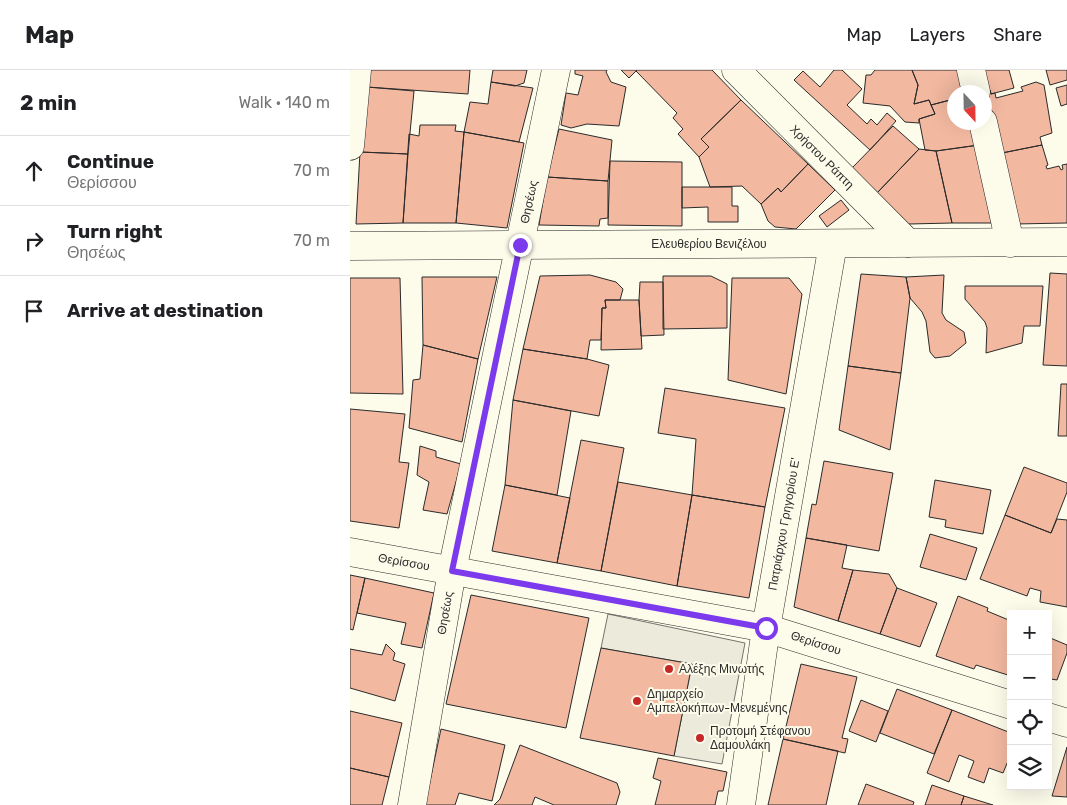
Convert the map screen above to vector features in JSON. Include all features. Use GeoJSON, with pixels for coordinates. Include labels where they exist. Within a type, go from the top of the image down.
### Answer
{"type":"FeatureCollection","features":[{"type":"Feature","properties":{"kind":"street"},"geometry":{"type":"LineString","coordinates":[[350,146],[357,70]]}},
{"type":"Feature","properties":{"kind":"street","name":"Θησέως"},"geometry":{"type":"LineString","coordinates":[[412,805],[452,571],[556,70]]}},
{"type":"Feature","properties":{"kind":"street"},"geometry":{"type":"LineString","coordinates":[[971,70],[974,85]]}},
{"type":"Feature","properties":{"kind":"street","name":"Χρήστου Ράπτη"},"geometry":{"type":"LineString","coordinates":[[746,73],[908,243]]}},
{"type":"Feature","properties":{"kind":"street"},"geometry":{"type":"LineString","coordinates":[[985,130],[1010,243]]}},
{"type":"Feature","properties":{"kind":"street","name":"Ελευθερίου Βενιζέλου"},"geometry":{"type":"LineString","coordinates":[[350,246],[1067,242]]}},
{"type":"Feature","properties":{"kind":"street","name":"Πατριάρχου Γρηγορίου Ε'"},"geometry":{"type":"LineString","coordinates":[[741,805],[766,628],[833,244]]}},
{"type":"Feature","properties":{"kind":"street","name":"Θερίσσου"},"geometry":{"type":"LineString","coordinates":[[350,552],[766,628],[1007,704]]}},
{"type":"Feature","properties":{"kind":"street"},"geometry":{"type":"LineString","coordinates":[[1052,718],[1067,723]]}},
{"type":"Feature","properties":{"kind":"shaded area"},"geometry":{"type":"Polygon","coordinates":[[[608,614],[745,643],[722,764],[674,756],[692,664],[601,648],[608,614]]]}},
{"type":"Feature","properties":{"kind":"building"},"geometry":{"type":"Polygon","coordinates":[[[369,70],[470,70],[468,94],[367,87],[369,70]]]}},
{"type":"Feature","properties":{"kind":"building"},"geometry":{"type":"Polygon","coordinates":[[[493,70],[527,70],[524,83],[515,86],[491,82],[493,70]]]}},
{"type":"Feature","properties":{"kind":"building"},"geometry":{"type":"Polygon","coordinates":[[[575,70],[607,70],[606,72],[611,82],[626,87],[619,126],[587,124],[571,128],[561,125],[566,93],[578,95],[583,76],[575,74],[575,70]]]}},
{"type":"Feature","properties":{"kind":"building"},"geometry":{"type":"Polygon","coordinates":[[[621,70],[637,70],[629,78],[621,70]]]}},
{"type":"Feature","properties":{"kind":"building"},"geometry":{"type":"Polygon","coordinates":[[[637,70],[712,70],[741,100],[701,139],[709,147],[699,157],[678,134],[683,129],[673,118],[677,113],[637,70]]]}},
{"type":"Feature","properties":{"kind":"building"},"geometry":{"type":"Polygon","coordinates":[[[834,70],[842,70],[862,89],[847,105],[867,124],[871,119],[877,125],[887,113],[896,121],[870,150],[794,80],[803,71],[820,87],[834,70]]]}},
{"type":"Feature","properties":{"kind":"building"},"geometry":{"type":"Polygon","coordinates":[[[875,70],[912,70],[918,85],[914,104],[929,100],[935,114],[919,119],[919,123],[905,122],[890,106],[863,103],[866,75],[871,75],[875,70]]]}},
{"type":"Feature","properties":{"kind":"building"},"geometry":{"type":"Polygon","coordinates":[[[912,70],[960,70],[963,85],[947,85],[947,101],[931,105],[929,100],[914,104],[918,85],[912,70]]]}},
{"type":"Feature","properties":{"kind":"building"},"geometry":{"type":"Polygon","coordinates":[[[981,70],[1009,70],[1014,88],[992,94],[992,85],[985,85],[981,70]]]}},
{"type":"Feature","properties":{"kind":"building"},"geometry":{"type":"Polygon","coordinates":[[[1046,70],[1067,70],[1067,80],[1050,85],[1046,70]]]}},
{"type":"Feature","properties":{"kind":"building"},"geometry":{"type":"Polygon","coordinates":[[[491,82],[533,88],[519,142],[464,132],[470,102],[488,104],[491,82]]]}},
{"type":"Feature","properties":{"kind":"building"},"geometry":{"type":"Polygon","coordinates":[[[1036,82],[1044,85],[1052,133],[1040,137],[1042,145],[1002,153],[992,112],[992,94],[995,93],[996,98],[1023,91],[1021,87],[1036,82]]]}},
{"type":"Feature","properties":{"kind":"building"},"geometry":{"type":"Polygon","coordinates":[[[1067,85],[1067,104],[1061,106],[1056,88],[1067,85]]]}},
{"type":"Feature","properties":{"kind":"building"},"geometry":{"type":"Polygon","coordinates":[[[367,87],[414,91],[408,154],[360,152],[367,87]]]}},
{"type":"Feature","properties":{"kind":"building"},"geometry":{"type":"Polygon","coordinates":[[[741,100],[808,164],[781,192],[778,188],[761,204],[742,186],[710,187],[699,157],[709,147],[701,139],[741,100]]]}},
{"type":"Feature","properties":{"kind":"building"},"geometry":{"type":"Polygon","coordinates":[[[947,101],[947,130],[975,130],[979,145],[936,151],[925,150],[919,119],[935,114],[931,105],[947,101]]]}},
{"type":"Feature","properties":{"kind":"building"},"geometry":{"type":"Polygon","coordinates":[[[420,125],[456,125],[455,131],[464,132],[456,223],[403,223],[409,134],[419,136],[420,125]]]}},
{"type":"Feature","properties":{"kind":"building"},"geometry":{"type":"Polygon","coordinates":[[[893,126],[919,149],[877,193],[852,168],[893,126]]]}},
{"type":"Feature","properties":{"kind":"building"},"geometry":{"type":"Polygon","coordinates":[[[559,129],[612,140],[608,181],[547,177],[559,129]]]}},
{"type":"Feature","properties":{"kind":"building"},"geometry":{"type":"Polygon","coordinates":[[[464,132],[524,143],[507,228],[456,223],[464,132]]]}},
{"type":"Feature","properties":{"kind":"building"},"geometry":{"type":"Polygon","coordinates":[[[979,145],[998,223],[952,223],[936,151],[979,145]]]}},
{"type":"Feature","properties":{"kind":"building"},"geometry":{"type":"Polygon","coordinates":[[[1042,145],[1048,165],[1046,166],[1047,169],[1059,166],[1061,170],[1063,169],[1062,165],[1067,164],[1067,223],[1015,224],[1002,153],[1042,145]]]}},
{"type":"Feature","properties":{"kind":"building"},"geometry":{"type":"Polygon","coordinates":[[[919,149],[936,151],[952,223],[909,224],[877,193],[919,149]]]}},
{"type":"Feature","properties":{"kind":"building"},"geometry":{"type":"Polygon","coordinates":[[[360,152],[408,154],[403,223],[356,224],[360,152]]]}},
{"type":"Feature","properties":{"kind":"building"},"geometry":{"type":"Polygon","coordinates":[[[610,161],[682,162],[682,226],[608,225],[610,161]]]}},
{"type":"Feature","properties":{"kind":"building"},"geometry":{"type":"Polygon","coordinates":[[[808,164],[835,190],[796,229],[775,227],[768,221],[761,204],[778,188],[781,192],[808,164]]]}},
{"type":"Feature","properties":{"kind":"building"},"geometry":{"type":"Polygon","coordinates":[[[547,177],[608,181],[608,218],[600,219],[599,226],[539,225],[547,177]]]}},
{"type":"Feature","properties":{"kind":"building"},"geometry":{"type":"Polygon","coordinates":[[[682,187],[732,187],[732,206],[738,206],[738,222],[708,222],[708,207],[682,208],[682,187]]]}},
{"type":"Feature","properties":{"kind":"building"},"geometry":{"type":"Polygon","coordinates":[[[841,200],[849,210],[827,227],[819,216],[841,200]]]}},
{"type":"Feature","properties":{"kind":"building"},"geometry":{"type":"Polygon","coordinates":[[[1050,273],[1067,274],[1067,366],[1043,365],[1050,273]]]}},
{"type":"Feature","properties":{"kind":"building"},"geometry":{"type":"Polygon","coordinates":[[[861,274],[906,277],[910,298],[901,373],[848,366],[861,274]]]}},
{"type":"Feature","properties":{"kind":"building"},"geometry":{"type":"Polygon","coordinates":[[[590,275],[616,282],[623,289],[620,300],[605,300],[606,308],[602,308],[601,340],[590,340],[587,359],[523,349],[540,276],[590,275]]]}},
{"type":"Feature","properties":{"kind":"building"},"geometry":{"type":"Polygon","coordinates":[[[944,275],[942,313],[946,320],[964,332],[966,343],[950,356],[935,358],[930,352],[926,321],[922,312],[910,298],[906,277],[944,275]]]}},
{"type":"Feature","properties":{"kind":"building"},"geometry":{"type":"Polygon","coordinates":[[[663,276],[711,276],[727,284],[727,328],[663,329],[663,276]]]}},
{"type":"Feature","properties":{"kind":"building"},"geometry":{"type":"Polygon","coordinates":[[[422,277],[497,277],[478,359],[423,345],[422,277]]]}},
{"type":"Feature","properties":{"kind":"building"},"geometry":{"type":"Polygon","coordinates":[[[350,278],[400,278],[403,394],[350,393],[350,278]]]}},
{"type":"Feature","properties":{"kind":"building"},"geometry":{"type":"Polygon","coordinates":[[[732,278],[789,278],[802,294],[786,394],[728,380],[732,278]]]}},
{"type":"Feature","properties":{"kind":"building"},"geometry":{"type":"Polygon","coordinates":[[[640,282],[663,282],[664,335],[641,336],[640,282]]]}},
{"type":"Feature","properties":{"kind":"building"},"geometry":{"type":"Polygon","coordinates":[[[965,286],[1043,286],[1040,326],[1024,326],[1022,343],[986,353],[987,328],[985,322],[965,299],[965,286]]]}},
{"type":"Feature","properties":{"kind":"building"},"geometry":{"type":"Polygon","coordinates":[[[605,300],[639,300],[642,349],[601,350],[602,308],[606,308],[605,300]]]}},
{"type":"Feature","properties":{"kind":"building"},"geometry":{"type":"Polygon","coordinates":[[[423,345],[478,359],[462,442],[409,428],[413,380],[420,379],[423,345]]]}},
{"type":"Feature","properties":{"kind":"building"},"geometry":{"type":"Polygon","coordinates":[[[523,349],[587,359],[609,365],[599,416],[513,400],[523,349]]]}},
{"type":"Feature","properties":{"kind":"building"},"geometry":{"type":"Polygon","coordinates":[[[848,366],[901,373],[890,450],[839,430],[848,366]]]}},
{"type":"Feature","properties":{"kind":"building"},"geometry":{"type":"Polygon","coordinates":[[[1061,384],[1067,384],[1067,436],[1058,436],[1061,384]]]}},
{"type":"Feature","properties":{"kind":"building"},"geometry":{"type":"Polygon","coordinates":[[[665,388],[785,408],[765,507],[692,495],[696,439],[658,433],[665,388]]]}},
{"type":"Feature","properties":{"kind":"building"},"geometry":{"type":"Polygon","coordinates":[[[513,400],[571,411],[557,495],[505,485],[513,400]]]}},
{"type":"Feature","properties":{"kind":"building"},"geometry":{"type":"Polygon","coordinates":[[[350,409],[405,414],[399,462],[409,463],[399,528],[350,521],[350,409]]]}},
{"type":"Feature","properties":{"kind":"building"},"geometry":{"type":"Polygon","coordinates":[[[581,440],[624,448],[601,571],[557,563],[581,440]]]}},
{"type":"Feature","properties":{"kind":"building"},"geometry":{"type":"Polygon","coordinates":[[[420,446],[436,451],[436,457],[461,464],[447,514],[423,510],[429,482],[417,475],[420,446]]]}},
{"type":"Feature","properties":{"kind":"building"},"geometry":{"type":"Polygon","coordinates":[[[824,461],[893,473],[879,551],[806,538],[812,504],[816,505],[824,461]]]}},
{"type":"Feature","properties":{"kind":"building"},"geometry":{"type":"Polygon","coordinates":[[[1024,467],[1067,483],[1067,492],[1051,533],[1005,515],[1024,467]]]}},
{"type":"Feature","properties":{"kind":"building"},"geometry":{"type":"Polygon","coordinates":[[[935,480],[991,490],[983,534],[945,527],[946,520],[929,517],[935,480]]]}},
{"type":"Feature","properties":{"kind":"building"},"geometry":{"type":"Polygon","coordinates":[[[618,482],[692,495],[677,586],[601,571],[618,482]]]}},
{"type":"Feature","properties":{"kind":"building"},"geometry":{"type":"Polygon","coordinates":[[[505,485],[570,498],[557,563],[492,551],[505,485]]]}},
{"type":"Feature","properties":{"kind":"building"},"geometry":{"type":"Polygon","coordinates":[[[692,495],[765,507],[749,598],[677,586],[692,495]]]}},
{"type":"Feature","properties":{"kind":"building"},"geometry":{"type":"Polygon","coordinates":[[[1005,515],[1051,533],[1057,519],[1067,520],[1067,607],[1040,602],[1041,591],[1030,588],[1027,596],[980,579],[1005,515]]]}},
{"type":"Feature","properties":{"kind":"building"},"geometry":{"type":"Polygon","coordinates":[[[930,534],[977,548],[966,580],[920,567],[930,534]]]}},
{"type":"Feature","properties":{"kind":"building"},"geometry":{"type":"Polygon","coordinates":[[[806,538],[847,545],[842,568],[853,570],[838,621],[794,607],[806,538]]]}},
{"type":"Feature","properties":{"kind":"building"},"geometry":{"type":"Polygon","coordinates":[[[853,570],[889,574],[897,588],[880,634],[838,621],[853,570]]]}},
{"type":"Feature","properties":{"kind":"building"},"geometry":{"type":"Polygon","coordinates":[[[350,575],[365,578],[353,630],[350,629],[350,575]]]}},
{"type":"Feature","properties":{"kind":"building"},"geometry":{"type":"Polygon","coordinates":[[[365,578],[434,593],[422,648],[401,644],[406,623],[357,613],[365,578]]]}},
{"type":"Feature","properties":{"kind":"building"},"geometry":{"type":"Polygon","coordinates":[[[897,588],[937,603],[920,647],[880,634],[897,588]]]}},
{"type":"Feature","properties":{"kind":"building"},"geometry":{"type":"Polygon","coordinates":[[[471,595],[589,618],[566,728],[446,704],[471,595]]]}},
{"type":"Feature","properties":{"kind":"building"},"geometry":{"type":"Polygon","coordinates":[[[958,596],[988,608],[987,611],[1007,619],[1007,675],[976,665],[974,669],[936,656],[958,596]]]}},
{"type":"Feature","properties":{"kind":"building"},"geometry":{"type":"Polygon","coordinates":[[[1052,639],[1067,645],[1067,653],[1057,680],[1052,679],[1052,639]]]}},
{"type":"Feature","properties":{"kind":"building"},"geometry":{"type":"Polygon","coordinates":[[[386,644],[395,653],[393,660],[405,664],[395,701],[350,688],[350,649],[382,655],[386,644]]]}},
{"type":"Feature","properties":{"kind":"building","name":"Δημαρχείο Αμπελοκήπων-Μενεμένης"},"geometry":{"type":"Polygon","coordinates":[[[601,648],[692,664],[674,756],[580,738],[601,648]]]}},
{"type":"Feature","properties":{"kind":"building"},"geometry":{"type":"Polygon","coordinates":[[[801,664],[857,677],[842,738],[848,739],[845,753],[783,739],[801,664]]]}},
{"type":"Feature","properties":{"kind":"building"},"geometry":{"type":"Polygon","coordinates":[[[897,689],[952,710],[934,754],[880,733],[897,689]]]}},
{"type":"Feature","properties":{"kind":"building"},"geometry":{"type":"Polygon","coordinates":[[[861,700],[888,711],[876,742],[849,731],[861,700]]]}},
{"type":"Feature","properties":{"kind":"building"},"geometry":{"type":"Polygon","coordinates":[[[952,710],[1007,731],[1007,764],[1003,773],[989,768],[984,783],[968,777],[974,761],[959,755],[949,782],[927,773],[952,710]]]}},
{"type":"Feature","properties":{"kind":"building"},"geometry":{"type":"Polygon","coordinates":[[[350,711],[402,723],[389,777],[350,768],[350,711]]]}},
{"type":"Feature","properties":{"kind":"building"},"geometry":{"type":"Polygon","coordinates":[[[441,729],[505,745],[492,801],[459,793],[455,805],[425,805],[441,729]]]}},
{"type":"Feature","properties":{"kind":"building"},"geometry":{"type":"Polygon","coordinates":[[[783,739],[838,751],[826,805],[768,805],[783,739]]]}},
{"type":"Feature","properties":{"kind":"building"},"geometry":{"type":"Polygon","coordinates":[[[520,745],[617,783],[620,792],[616,805],[554,805],[535,797],[532,805],[494,805],[500,799],[520,745]]]}},
{"type":"Feature","properties":{"kind":"building"},"geometry":{"type":"Polygon","coordinates":[[[1067,747],[1067,797],[1052,796],[1067,747]]]}},
{"type":"Feature","properties":{"kind":"building"},"geometry":{"type":"Polygon","coordinates":[[[658,758],[727,772],[723,791],[718,791],[715,805],[655,805],[661,781],[653,778],[658,758]]]}},
{"type":"Feature","properties":{"kind":"building"},"geometry":{"type":"Polygon","coordinates":[[[350,768],[389,777],[382,805],[350,805],[350,768]]]}},
{"type":"Feature","properties":{"kind":"building"},"geometry":{"type":"Polygon","coordinates":[[[866,784],[914,802],[913,805],[858,805],[866,784]]]}},
{"type":"Feature","properties":{"kind":"building"},"geometry":{"type":"Polygon","coordinates":[[[932,785],[964,796],[961,805],[925,805],[932,785]]]}},
{"type":"Feature","properties":{"kind":"building"},"geometry":{"type":"Polygon","coordinates":[[[964,796],[993,805],[961,805],[964,796]]]}},
{"type":"Feature","properties":{"kind":"place","name":"Αλέξης Μινωτής"},"geometry":{"type":"Point","coordinates":[669,669]}},
{"type":"Feature","properties":{"kind":"place","name":"Δημαρχείο Αμπελοκήπων-Μενεμένης"},"geometry":{"type":"Point","coordinates":[637,701]}},
{"type":"Feature","properties":{"kind":"place","name":"Προτομή Στέφανου Δαμουλάκη"},"geometry":{"type":"Point","coordinates":[700,738]}},
{"type":"Feature","properties":{"kind":"route"},"geometry":{"type":"LineString","coordinates":[[520,245],[452,571],[766,628]]}}]}
